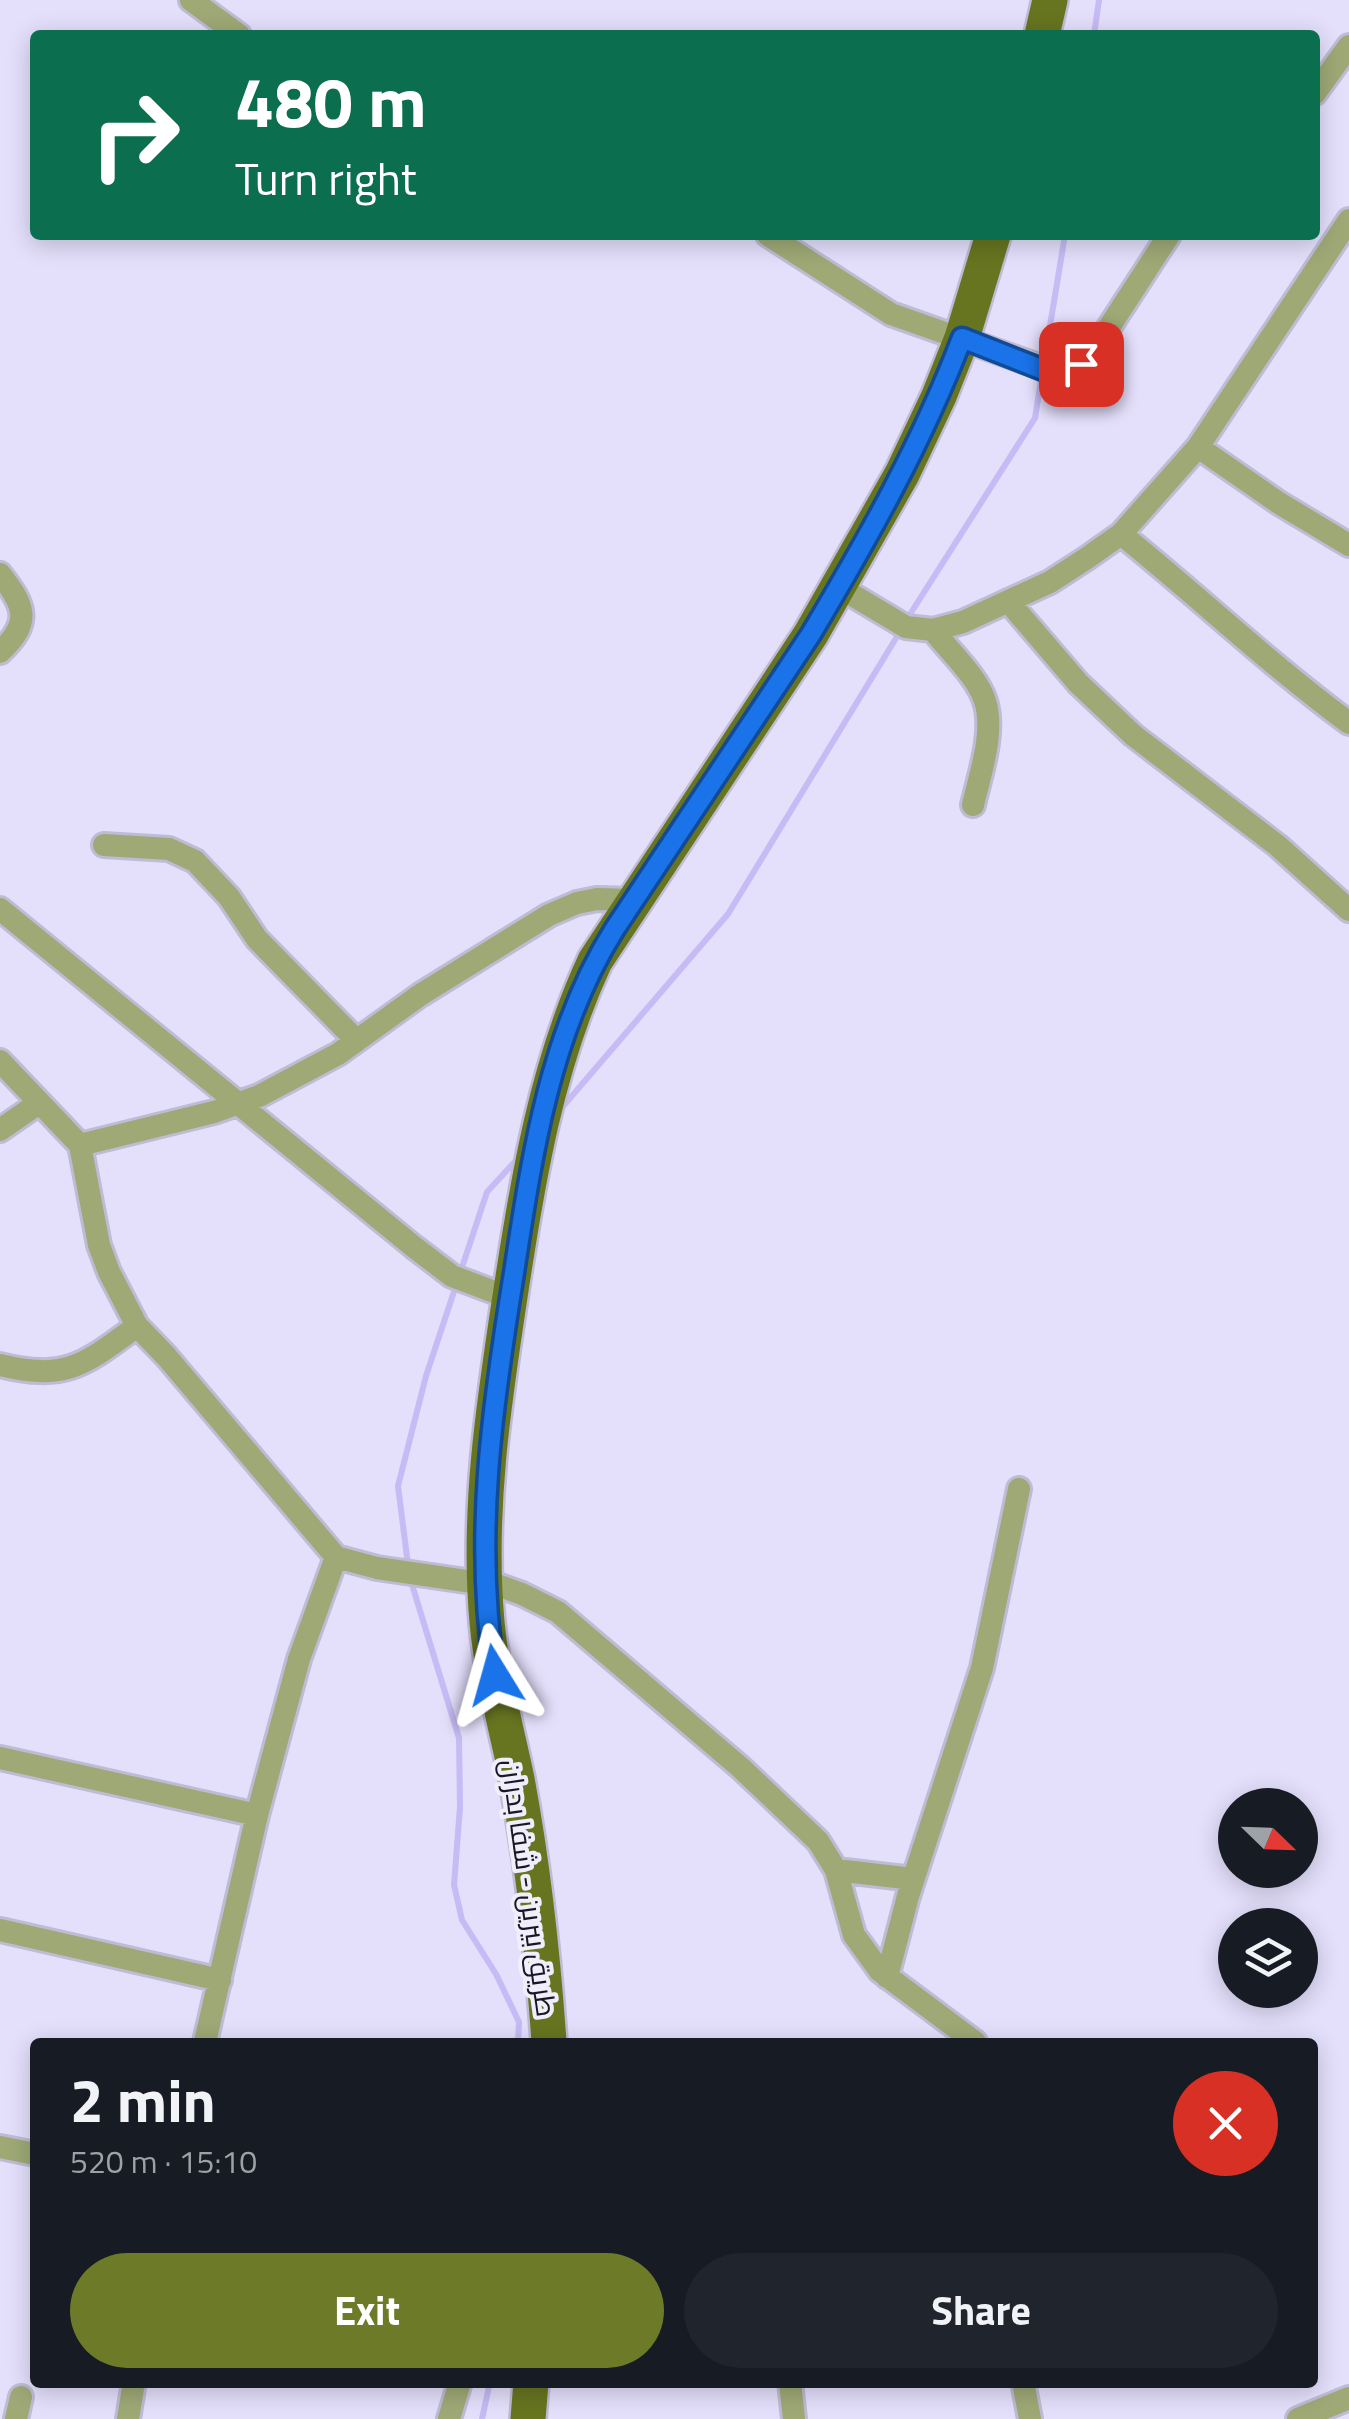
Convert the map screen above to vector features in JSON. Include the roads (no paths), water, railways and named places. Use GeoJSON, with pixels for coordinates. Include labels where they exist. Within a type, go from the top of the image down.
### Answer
{"type":"FeatureCollection","features":[{"type":"Feature","properties":{"kind":"main road"},"geometry":{"type":"LineString","coordinates":[[1043,30],[1050,0]]}},
{"type":"Feature","properties":{"kind":"main road","name":"طريق بيرين - شفا بدران"},"geometry":{"type":"LineString","coordinates":[[549,2038],[528,1854],[494,1668],[485,1585],[487,1461],[523,1211],[558,1054],[573,1008],[595,961],[811,634],[902,474],[940,396],[991,240]]}},
{"type":"Feature","properties":{"kind":"main road"},"geometry":{"type":"LineString","coordinates":[[528,2419],[531,2388]]}},
{"type":"Feature","properties":{"kind":"street"},"geometry":{"type":"LineString","coordinates":[[191,0],[232,30]]}},
{"type":"Feature","properties":{"kind":"street"},"geometry":{"type":"LineString","coordinates":[[1320,86],[1349,46]]}},
{"type":"Feature","properties":{"kind":"street"},"geometry":{"type":"LineString","coordinates":[[839,586],[906,627],[933,630],[964,622],[1050,582],[1121,534],[1198,447],[1349,220]]}},
{"type":"Feature","properties":{"kind":"street"},"geometry":{"type":"LineString","coordinates":[[776,240],[891,314],[1058,373],[1073,370],[1093,352],[1166,240]]}},
{"type":"Feature","properties":{"kind":"street"},"geometry":{"type":"LineString","coordinates":[[1198,447],[1279,503],[1349,544]]}},
{"type":"Feature","properties":{"kind":"street"},"geometry":{"type":"LineString","coordinates":[[1121,534],[1290,679],[1349,724]]}},
{"type":"Feature","properties":{"kind":"street"},"geometry":{"type":"LineString","coordinates":[[0,574],[22,612],[22,625],[0,652]]}},
{"type":"Feature","properties":{"kind":"street"},"geometry":{"type":"LineString","coordinates":[[1008,601],[1078,683],[1133,734],[1278,846],[1349,910]]}},
{"type":"Feature","properties":{"kind":"street"},"geometry":{"type":"LineString","coordinates":[[933,630],[986,703],[984,760],[973,805]]}},
{"type":"Feature","properties":{"kind":"street"},"geometry":{"type":"LineString","coordinates":[[104,845],[169,849],[194,860],[220,886],[257,940],[355,1040]]}},
{"type":"Feature","properties":{"kind":"street"},"geometry":{"type":"LineString","coordinates":[[80,1145],[240,1103],[318,1066],[468,963],[549,914],[597,898],[634,900]]}},
{"type":"Feature","properties":{"kind":"street"},"geometry":{"type":"LineString","coordinates":[[0,910],[452,1276],[510,1298]]}},
{"type":"Feature","properties":{"kind":"street"},"geometry":{"type":"LineString","coordinates":[[0,1061],[80,1145],[99,1245],[136,1326],[166,1356],[336,1557],[522,1594],[558,1612],[784,1807],[818,1842],[836,1870],[854,1935],[888,1977],[970,2038]]}},
{"type":"Feature","properties":{"kind":"street"},"geometry":{"type":"LineString","coordinates":[[0,1130],[38,1103]]}},
{"type":"Feature","properties":{"kind":"street"},"geometry":{"type":"LineString","coordinates":[[0,1365],[30,1372],[62,1371],[107,1348],[136,1326]]}},
{"type":"Feature","properties":{"kind":"street"},"geometry":{"type":"LineString","coordinates":[[888,1977],[914,1879],[982,1668],[1019,1489]]}},
{"type":"Feature","properties":{"kind":"street"},"geometry":{"type":"LineString","coordinates":[[206,2038],[257,1815],[299,1659],[336,1557]]}},
{"type":"Feature","properties":{"kind":"street"},"geometry":{"type":"LineString","coordinates":[[0,1758],[257,1815]]}},
{"type":"Feature","properties":{"kind":"street"},"geometry":{"type":"LineString","coordinates":[[836,1870],[914,1879]]}},
{"type":"Feature","properties":{"kind":"street"},"geometry":{"type":"LineString","coordinates":[[0,1930],[220,1980]]}},
{"type":"Feature","properties":{"kind":"street"},"geometry":{"type":"LineString","coordinates":[[0,2147],[30,2153]]}},
{"type":"Feature","properties":{"kind":"street"},"geometry":{"type":"LineString","coordinates":[[128,2419],[133,2388]]}},
{"type":"Feature","properties":{"kind":"street"},"geometry":{"type":"LineString","coordinates":[[450,2419],[458,2388]]}},
{"type":"Feature","properties":{"kind":"street"},"geometry":{"type":"LineString","coordinates":[[791,2388],[794,2419]]}},
{"type":"Feature","properties":{"kind":"street"},"geometry":{"type":"LineString","coordinates":[[1024,2388],[1030,2419]]}},
{"type":"Feature","properties":{"kind":"street"},"geometry":{"type":"LineString","coordinates":[[1298,2419],[1349,2398]]}},
{"type":"Feature","properties":{"kind":"waterway"},"geometry":{"type":"LineString","coordinates":[[1095,30],[1099,0]]}},
{"type":"Feature","properties":{"kind":"waterway"},"geometry":{"type":"LineString","coordinates":[[1044,362],[1064,240]]}},
{"type":"Feature","properties":{"kind":"waterway"},"geometry":{"type":"LineString","coordinates":[[907,619],[1035,418],[1042,374]]}},
{"type":"Feature","properties":{"kind":"waterway"},"geometry":{"type":"LineString","coordinates":[[559,1111],[728,914],[901,630]]}},
{"type":"Feature","properties":{"kind":"waterway"},"geometry":{"type":"LineString","coordinates":[[408,1565],[398,1486],[426,1376],[487,1192],[521,1155]]}},
{"type":"Feature","properties":{"kind":"waterway"},"geometry":{"type":"LineString","coordinates":[[410,1578],[459,1738],[460,1807],[454,1885],[462,1920],[496,1974],[519,2022],[518,2038]]}},
{"type":"Feature","properties":{"kind":"waterway"},"geometry":{"type":"LineString","coordinates":[[482,2419],[489,2388]]}}]}
